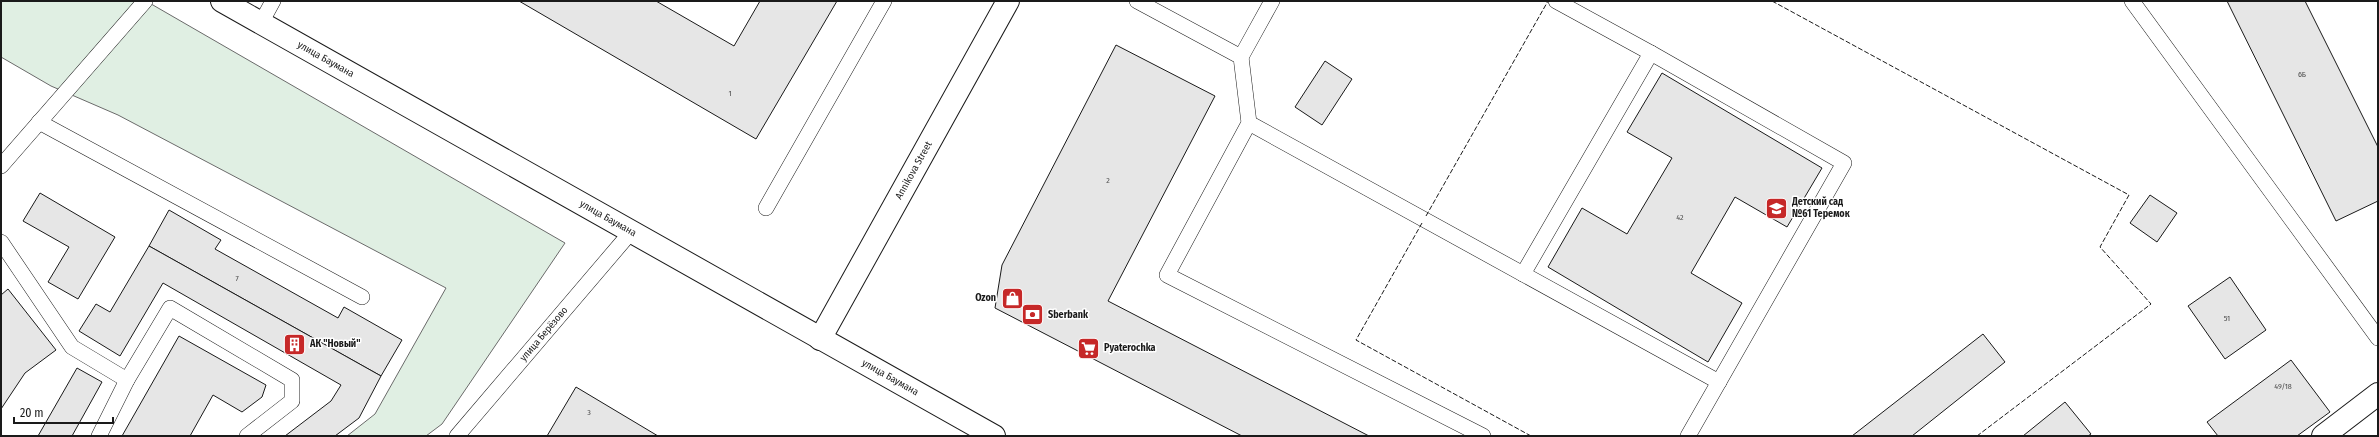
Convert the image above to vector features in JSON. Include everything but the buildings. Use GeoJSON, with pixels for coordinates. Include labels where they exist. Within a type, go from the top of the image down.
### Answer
{"type":"FeatureCollection","features":[{"type":"Feature","properties":{"kind":"street","name":"улица Баумана"},"geometry":{"type":"LineString","coordinates":[[222,1],[989,435]]}},
{"type":"Feature","properties":{"kind":"street","name":"Annikova Street"},"geometry":{"type":"LineString","coordinates":[[820,339],[1008,1]]}},
{"type":"Feature","properties":{"kind":"street"},"geometry":{"type":"LineString","coordinates":[[2323,436],[2378,394]]}},
{"type":"Feature","properties":{"kind":"lane"},"geometry":{"type":"LineString","coordinates":[[1,166],[145,1]]}},
{"type":"Feature","properties":{"kind":"lane"},"geometry":{"type":"LineString","coordinates":[[261,23],[273,1]]}},
{"type":"Feature","properties":{"kind":"lane"},"geometry":{"type":"LineString","coordinates":[[766,208],[884,1]]}},
{"type":"Feature","properties":{"kind":"lane"},"geometry":{"type":"LineString","coordinates":[[1137,1],[1241,57]]}},
{"type":"Feature","properties":{"kind":"lane"},"geometry":{"type":"LineString","coordinates":[[1272,1],[1241,57],[1248,123],[1167,275],[1483,436]]}},
{"type":"Feature","properties":{"kind":"lane"},"geometry":{"type":"LineString","coordinates":[[1556,1],[1651,53],[1844,164],[1688,436]]}},
{"type":"Feature","properties":{"kind":"lane"},"geometry":{"type":"LineString","coordinates":[[2132,1],[2378,338]]}},
{"type":"Feature","properties":{"kind":"lane"},"geometry":{"type":"LineString","coordinates":[[1523,274],[1651,53]]}},
{"type":"Feature","properties":{"kind":"lane"},"geometry":{"type":"LineString","coordinates":[[39,122],[362,297]]}},
{"type":"Feature","properties":{"kind":"lane"},"geometry":{"type":"LineString","coordinates":[[1248,123],[1719,382]]}},
{"type":"Feature","properties":{"kind":"lane","name":"улица Берёзово"},"geometry":{"type":"LineString","coordinates":[[457,436],[630,232]]}},
{"type":"Feature","properties":{"kind":"lane"},"geometry":{"type":"LineString","coordinates":[[1,242],[6,262],[72,347],[127,380]]}},
{"type":"Feature","properties":{"kind":"lane"},"geometry":{"type":"LineString","coordinates":[[99,436],[127,380],[170,308],[292,380],[292,401],[247,436]]}},
{"type":"Feature","properties":{"kind":"green space"},"geometry":{"type":"Polygon","coordinates":[[[1,1],[146,1],[565,243],[442,424],[426,436],[347,436],[375,414],[446,288],[118,115],[51,86],[1,57],[1,1]]]}},
{"type":"Feature","properties":{"kind":"fence"},"geometry":{"type":"LineString","coordinates":[[1426,216],[1548,1]]}},
{"type":"Feature","properties":{"kind":"fence"},"geometry":{"type":"LineString","coordinates":[[1772,1],[2129,195],[2100,247],[2151,304],[1977,436]]}},
{"type":"Feature","properties":{"kind":"fence"},"geometry":{"type":"LineString","coordinates":[[1422,223],[1356,340],[1531,436]]}},
{"type":"Feature","properties":{"kind":"place","name":"Детский сад №61 Теремок"},"geometry":{"type":"Point","coordinates":[1777,208]}},
{"type":"Feature","properties":{"kind":"place","name":"Ozon"},"geometry":{"type":"Point","coordinates":[1012,298]}},
{"type":"Feature","properties":{"kind":"place","name":"Sberbank"},"geometry":{"type":"Point","coordinates":[1032,315]}},
{"type":"Feature","properties":{"kind":"place","name":"АК \"Новый\""},"geometry":{"type":"Point","coordinates":[295,344]}},
{"type":"Feature","properties":{"kind":"place","name":"Pyaterochka"},"geometry":{"type":"Point","coordinates":[1088,348]}}]}
